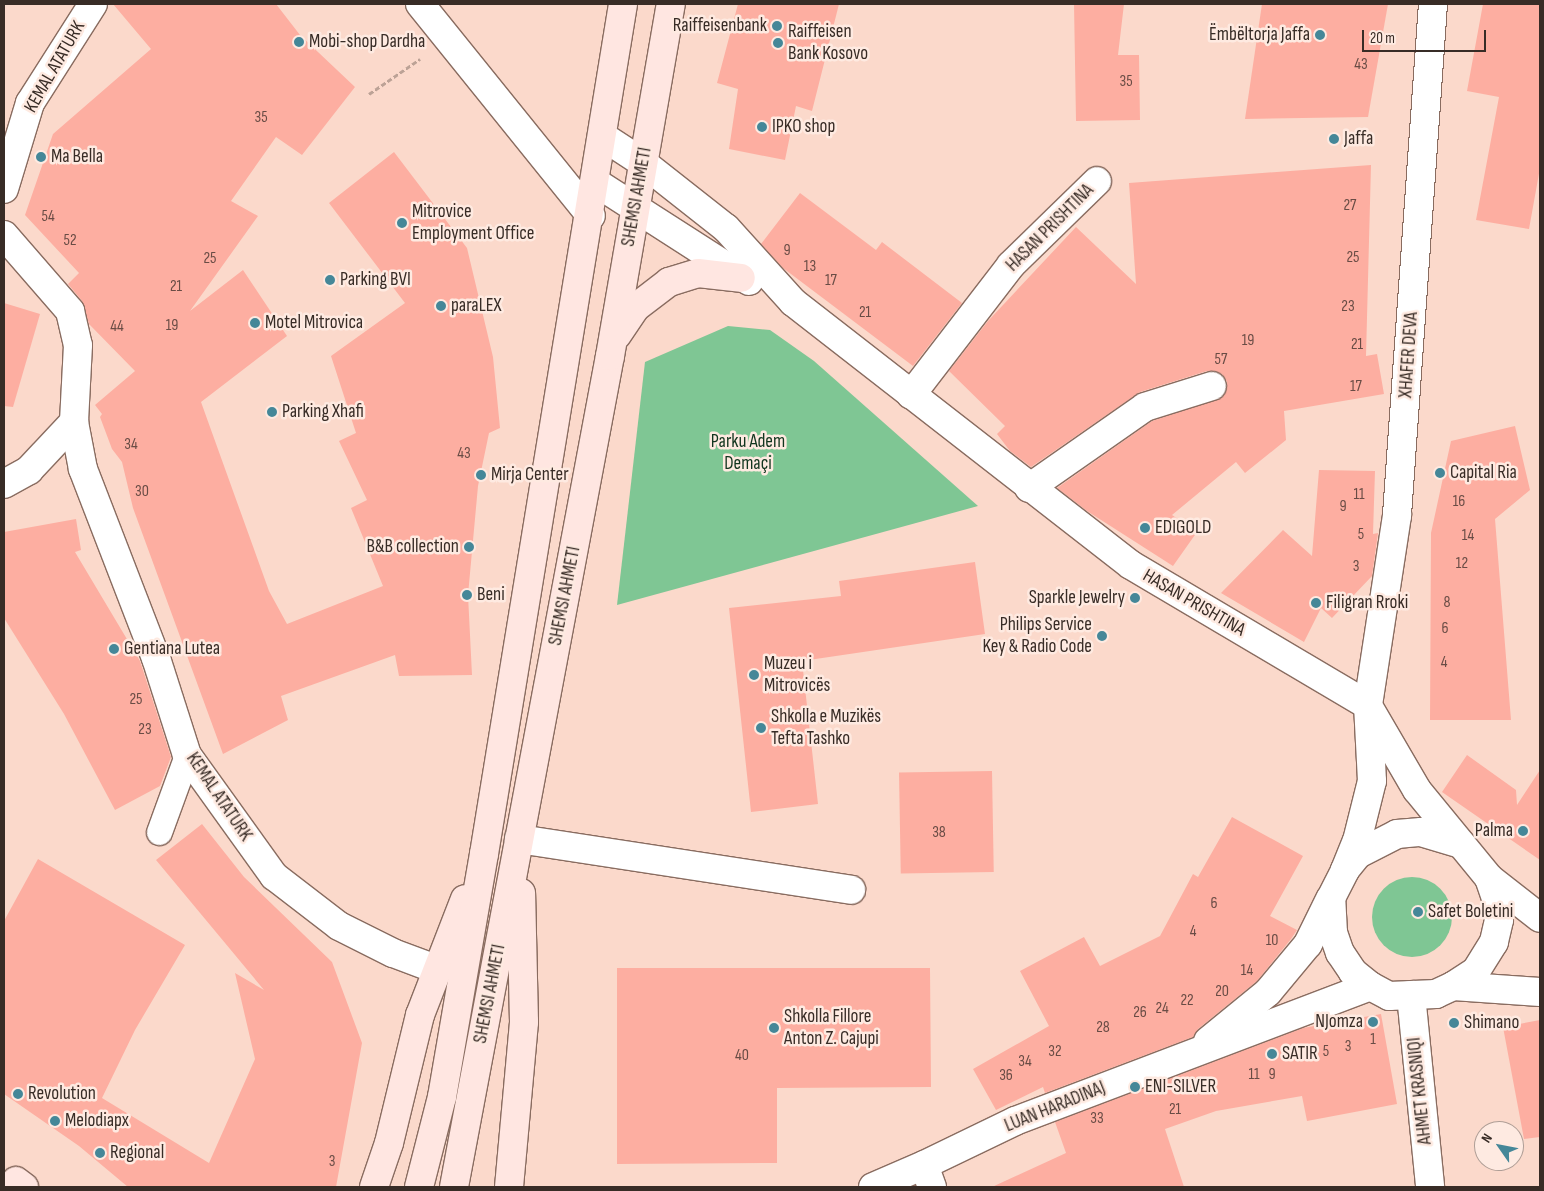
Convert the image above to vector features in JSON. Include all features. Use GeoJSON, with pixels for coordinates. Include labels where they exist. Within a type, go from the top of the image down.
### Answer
{"type":"FeatureCollection","features":[{"type":"Feature","properties":{"kind":"main road","name":"SHEMSI AHMETI"},"geometry":{"type":"LineString","coordinates":[[419,1187],[442,1097],[484,854],[591,216],[623,4]]}},
{"type":"Feature","properties":{"kind":"main road","name":"SHEMSI AHMETI"},"geometry":{"type":"LineString","coordinates":[[454,1187],[610,356],[634,205],[671,4]]}},
{"type":"Feature","properties":{"kind":"main road"},"geometry":{"type":"LineString","coordinates":[[610,356],[617,334],[635,308],[669,282],[698,273],[741,278]]}},
{"type":"Feature","properties":{"kind":"main road"},"geometry":{"type":"LineString","coordinates":[[509,1187],[524,1022],[519,839]]}},
{"type":"Feature","properties":{"kind":"main road"},"geometry":{"type":"LineString","coordinates":[[374,1187],[389,1143],[420,1015],[436,969],[484,854]]}},
{"type":"Feature","properties":{"kind":"street","name":"KEMAL ATATURK"},"geometry":{"type":"LineString","coordinates":[[4,189],[30,103],[92,4]]}},
{"type":"Feature","properties":{"kind":"street"},"geometry":{"type":"LineString","coordinates":[[420,4],[591,216]]}},
{"type":"Feature","properties":{"kind":"street","name":"XHAFER DEVA"},"geometry":{"type":"LineString","coordinates":[[1345,870],[1357,841],[1372,781],[1368,705],[1397,515],[1434,4]]}},
{"type":"Feature","properties":{"kind":"street","name":"HASAN PRISHTINA"},"geometry":{"type":"LineString","coordinates":[[602,136],[642,162],[726,228],[793,302],[1029,488],[1131,565],[1368,705]]}},
{"type":"Feature","properties":{"kind":"street","name":"HASAN PRISHTINA"},"geometry":{"type":"LineString","coordinates":[[911,395],[1011,265],[1097,180]]}},
{"type":"Feature","properties":{"kind":"street","name":"HASAN PRISHTINA"},"geometry":{"type":"LineString","coordinates":[[595,182],[634,205],[741,278],[793,302]]}},
{"type":"Feature","properties":{"kind":"street","name":"KEMAL ATATURK"},"geometry":{"type":"LineString","coordinates":[[4,235],[70,311],[78,345],[74,422],[83,469],[156,658],[187,755],[274,876],[339,926],[393,953],[436,969]]}},
{"type":"Feature","properties":{"kind":"street"},"geometry":{"type":"LineString","coordinates":[[1029,488],[1145,407],[1212,386]]}},
{"type":"Feature","properties":{"kind":"street"},"geometry":{"type":"LineString","coordinates":[[4,484],[29,470],[74,422]]}},
{"type":"Feature","properties":{"kind":"street"},"geometry":{"type":"LineString","coordinates":[[1368,705],[1417,790],[1489,878],[1540,918]]}},
{"type":"Feature","properties":{"kind":"street"},"geometry":{"type":"LineString","coordinates":[[1461,844],[1421,832],[1397,834],[1358,854],[1345,870],[1331,898],[1333,933],[1340,953],[1353,972],[1370,986],[1389,996],[1436,994],[1453,986],[1476,971],[1494,942],[1499,920],[1496,898],[1489,878]]}},
{"type":"Feature","properties":{"kind":"street"},"geometry":{"type":"LineString","coordinates":[[519,839],[851,890]]}},
{"type":"Feature","properties":{"kind":"street","name":"LUAN HARADINAJ"},"geometry":{"type":"LineString","coordinates":[[1189,1057],[1268,992],[1308,944],[1331,898]]}},
{"type":"Feature","properties":{"kind":"street","name":"LUAN HARADINAJ"},"geometry":{"type":"LineString","coordinates":[[873,1187],[928,1176],[1016,1121],[1189,1057],[1370,986]]}},
{"type":"Feature","properties":{"kind":"street"},"geometry":{"type":"LineString","coordinates":[[1453,986],[1540,992]]}},
{"type":"Feature","properties":{"kind":"street","name":"AHMET KRASNIQI"},"geometry":{"type":"LineString","coordinates":[[1411,995],[1430,1187]]}},
{"type":"Feature","properties":{"kind":"lane"},"geometry":{"type":"LineString","coordinates":[[159,832],[187,755]]}},
{"type":"Feature","properties":{"kind":"path"},"geometry":{"type":"LineString","coordinates":[[369,94],[449,40]]}},
{"type":"Feature","properties":{"kind":"green space","name":"Parku Adem Demaçi"},"geometry":{"type":"Polygon","coordinates":[[[728,326],[770,330],[814,361],[978,506],[617,605],[645,362],[728,326]]]}},
{"type":"Feature","properties":{"kind":"green space"},"geometry":{"type":"Polygon","coordinates":[[[1412,877],[1427,880],[1440,889],[1449,902],[1452,917],[1449,932],[1440,945],[1427,954],[1412,957],[1397,954],[1384,945],[1375,932],[1372,917],[1375,902],[1384,889],[1397,880],[1412,877]]]}},
{"type":"Feature","properties":{"kind":"building"},"geometry":{"type":"Polygon","coordinates":[[[113,4],[276,4],[300,35],[355,87],[302,155],[276,137],[231,201],[258,216],[190,311],[243,270],[287,336],[201,402],[269,591],[287,624],[383,586],[351,508],[367,500],[339,441],[356,433],[331,356],[405,303],[329,203],[394,152],[467,248],[493,357],[500,428],[489,433],[478,486],[468,595],[472,675],[399,676],[395,655],[281,696],[288,720],[223,754],[133,508],[122,462],[112,449],[100,417],[102,414],[95,405],[135,371],[89,324],[82,301],[68,284],[79,273],[25,215],[53,134],[151,49],[113,4]]]}},
{"type":"Feature","properties":{"kind":"building","name":"Raiffeisen Bank Kosovo"},"geometry":{"type":"Polygon","coordinates":[[[738,4],[839,4],[812,111],[796,106],[785,160],[729,149],[738,89],[717,83],[738,4]]]}},
{"type":"Feature","properties":{"kind":"building"},"geometry":{"type":"Polygon","coordinates":[[[1074,4],[1124,4],[1118,55],[1139,55],[1140,120],[1076,121],[1074,4]]]}},
{"type":"Feature","properties":{"kind":"building","name":"Ëmbëltorja Jaffa"},"geometry":{"type":"Polygon","coordinates":[[[1262,4],[1388,4],[1368,117],[1245,119],[1262,4]]]}},
{"type":"Feature","properties":{"kind":"building"},"geometry":{"type":"Polygon","coordinates":[[[1483,4],[1540,4],[1540,168],[1529,229],[1476,220],[1499,97],[1467,91],[1483,4]]]}},
{"type":"Feature","properties":{"kind":"building"},"geometry":{"type":"Polygon","coordinates":[[[1371,165],[1366,356],[1377,354],[1384,394],[1284,411],[1286,440],[1245,473],[1236,462],[1172,515],[1197,532],[1173,566],[1087,511],[1057,488],[1152,421],[1223,397],[1227,382],[1222,374],[1207,371],[1140,392],[1031,467],[1010,451],[997,434],[1005,426],[949,371],[988,321],[1076,227],[1136,284],[1129,183],[1371,165]]]}},
{"type":"Feature","properties":{"kind":"building"},"geometry":{"type":"Polygon","coordinates":[[[800,193],[876,250],[882,242],[962,303],[913,366],[783,268],[761,244],[800,193]]]}},
{"type":"Feature","properties":{"kind":"building"},"geometry":{"type":"Polygon","coordinates":[[[4,303],[40,314],[13,407],[4,406],[4,303]]]}},
{"type":"Feature","properties":{"kind":"building"},"geometry":{"type":"Polygon","coordinates":[[[1515,426],[1530,490],[1495,519],[1511,720],[1430,720],[1431,533],[1451,441],[1515,426]]]}},
{"type":"Feature","properties":{"kind":"building"},"geometry":{"type":"Polygon","coordinates":[[[1319,470],[1375,471],[1373,534],[1378,533],[1372,576],[1332,618],[1321,608],[1304,642],[1221,593],[1283,530],[1312,556],[1319,470]]]}},
{"type":"Feature","properties":{"kind":"building"},"geometry":{"type":"Polygon","coordinates":[[[76,519],[81,550],[75,552],[140,661],[171,757],[160,786],[115,810],[64,714],[4,618],[4,532],[76,519]]]}},
{"type":"Feature","properties":{"kind":"building"},"geometry":{"type":"Polygon","coordinates":[[[975,562],[985,634],[802,661],[818,804],[751,812],[729,608],[841,596],[839,581],[975,562]]]}},
{"type":"Feature","properties":{"kind":"building"},"geometry":{"type":"Polygon","coordinates":[[[1467,755],[1516,790],[1517,805],[1540,770],[1540,860],[1442,792],[1467,755]]]}},
{"type":"Feature","properties":{"kind":"building"},"geometry":{"type":"Polygon","coordinates":[[[992,771],[994,872],[901,874],[899,773],[992,771]]]}},
{"type":"Feature","properties":{"kind":"building"},"geometry":{"type":"Polygon","coordinates":[[[1232,817],[1303,856],[1270,916],[1297,930],[1291,939],[1257,981],[1198,1029],[1193,1037],[1045,1093],[1043,1087],[996,1110],[973,1069],[1049,1026],[1020,971],[1084,937],[1100,966],[1160,936],[1193,874],[1198,877],[1232,817]]]}},
{"type":"Feature","properties":{"kind":"building"},"geometry":{"type":"Polygon","coordinates":[[[202,824],[244,877],[332,962],[362,1043],[336,1187],[128,1187],[79,1146],[4,1094],[4,921],[38,859],[185,945],[135,1030],[102,1098],[209,1163],[255,1059],[235,973],[264,990],[156,860],[202,824]]]}},
{"type":"Feature","properties":{"kind":"building","name":"Shkolla Fillore Anton Z. Cajupi"},"geometry":{"type":"Polygon","coordinates":[[[617,968],[930,968],[931,1087],[777,1088],[777,1163],[617,1164],[617,968]]]}},
{"type":"Feature","properties":{"kind":"building"},"geometry":{"type":"Polygon","coordinates":[[[1381,1014],[1397,1104],[1307,1121],[1302,1096],[1216,1111],[1165,1129],[1184,1187],[992,1187],[1066,1153],[1055,1122],[1303,1028],[1381,1014]]]}},
{"type":"Feature","properties":{"kind":"building"},"geometry":{"type":"Polygon","coordinates":[[[1540,1020],[1540,1137],[1524,1139],[1524,1121],[1521,1121],[1503,1027],[1540,1020]]]}},
{"type":"Feature","properties":{"kind":"place","name":"Raiffeisenbank"},"geometry":{"type":"Point","coordinates":[777,26]}},
{"type":"Feature","properties":{"kind":"place","name":"Ëmbëltorja Jaffa"},"geometry":{"type":"Point","coordinates":[1320,35]}},
{"type":"Feature","properties":{"kind":"place","name":"Mobi-shop Dardha"},"geometry":{"type":"Point","coordinates":[299,42]}},
{"type":"Feature","properties":{"kind":"place","name":"Raiffeisen Bank Kosovo"},"geometry":{"type":"Point","coordinates":[778,43]}},
{"type":"Feature","properties":{"kind":"place","name":"IPKO shop"},"geometry":{"type":"Point","coordinates":[762,127]}},
{"type":"Feature","properties":{"kind":"place","name":"Jaffa"},"geometry":{"type":"Point","coordinates":[1334,139]}},
{"type":"Feature","properties":{"kind":"place","name":"Ma Bella"},"geometry":{"type":"Point","coordinates":[41,157]}},
{"type":"Feature","properties":{"kind":"place","name":"Mitrovice Employment Office"},"geometry":{"type":"Point","coordinates":[402,223]}},
{"type":"Feature","properties":{"kind":"place","name":"Parking BVI"},"geometry":{"type":"Point","coordinates":[330,280]}},
{"type":"Feature","properties":{"kind":"place","name":"paraLEX"},"geometry":{"type":"Point","coordinates":[441,306]}},
{"type":"Feature","properties":{"kind":"place","name":"Motel Mitrovica"},"geometry":{"type":"Point","coordinates":[255,323]}},
{"type":"Feature","properties":{"kind":"place","name":"Parking Xhafi"},"geometry":{"type":"Point","coordinates":[272,412]}},
{"type":"Feature","properties":{"kind":"place","name":"Capital Ria"},"geometry":{"type":"Point","coordinates":[1440,473]}},
{"type":"Feature","properties":{"kind":"place","name":"Mirja Center"},"geometry":{"type":"Point","coordinates":[481,475]}},
{"type":"Feature","properties":{"kind":"place","name":"EDIGOLD"},"geometry":{"type":"Point","coordinates":[1145,528]}},
{"type":"Feature","properties":{"kind":"place","name":"B&B collection"},"geometry":{"type":"Point","coordinates":[469,547]}},
{"type":"Feature","properties":{"kind":"place","name":"Beni"},"geometry":{"type":"Point","coordinates":[467,595]}},
{"type":"Feature","properties":{"kind":"place","name":"Sparkle Jewelry"},"geometry":{"type":"Point","coordinates":[1135,598]}},
{"type":"Feature","properties":{"kind":"place","name":"Filigran Rroki"},"geometry":{"type":"Point","coordinates":[1316,603]}},
{"type":"Feature","properties":{"kind":"place","name":"Philips Service Key & Radio Code"},"geometry":{"type":"Point","coordinates":[1102,636]}},
{"type":"Feature","properties":{"kind":"place","name":"Gentiana Lutea"},"geometry":{"type":"Point","coordinates":[114,649]}},
{"type":"Feature","properties":{"kind":"place","name":"Muzeu i Mitrovicës"},"geometry":{"type":"Point","coordinates":[754,675]}},
{"type":"Feature","properties":{"kind":"place","name":"Shkolla e Muzikës Tefta Tashko"},"geometry":{"type":"Point","coordinates":[761,728]}},
{"type":"Feature","properties":{"kind":"place","name":"Palma"},"geometry":{"type":"Point","coordinates":[1523,831]}},
{"type":"Feature","properties":{"kind":"place","name":"Safet Boletini"},"geometry":{"type":"Point","coordinates":[1418,912]}},
{"type":"Feature","properties":{"kind":"place","name":"NJomza"},"geometry":{"type":"Point","coordinates":[1373,1022]}},
{"type":"Feature","properties":{"kind":"place","name":"Shimano"},"geometry":{"type":"Point","coordinates":[1454,1023]}},
{"type":"Feature","properties":{"kind":"place","name":"Shkolla Fillore Anton Z. Cajupi"},"geometry":{"type":"Point","coordinates":[774,1028]}},
{"type":"Feature","properties":{"kind":"place","name":"SATIR"},"geometry":{"type":"Point","coordinates":[1272,1054]}},
{"type":"Feature","properties":{"kind":"place","name":"ENI-SILVER"},"geometry":{"type":"Point","coordinates":[1135,1087]}},
{"type":"Feature","properties":{"kind":"place","name":"Revolution"},"geometry":{"type":"Point","coordinates":[18,1094]}},
{"type":"Feature","properties":{"kind":"place","name":"Melodiapx"},"geometry":{"type":"Point","coordinates":[55,1121]}},
{"type":"Feature","properties":{"kind":"place","name":"Regional"},"geometry":{"type":"Point","coordinates":[100,1153]}}]}
